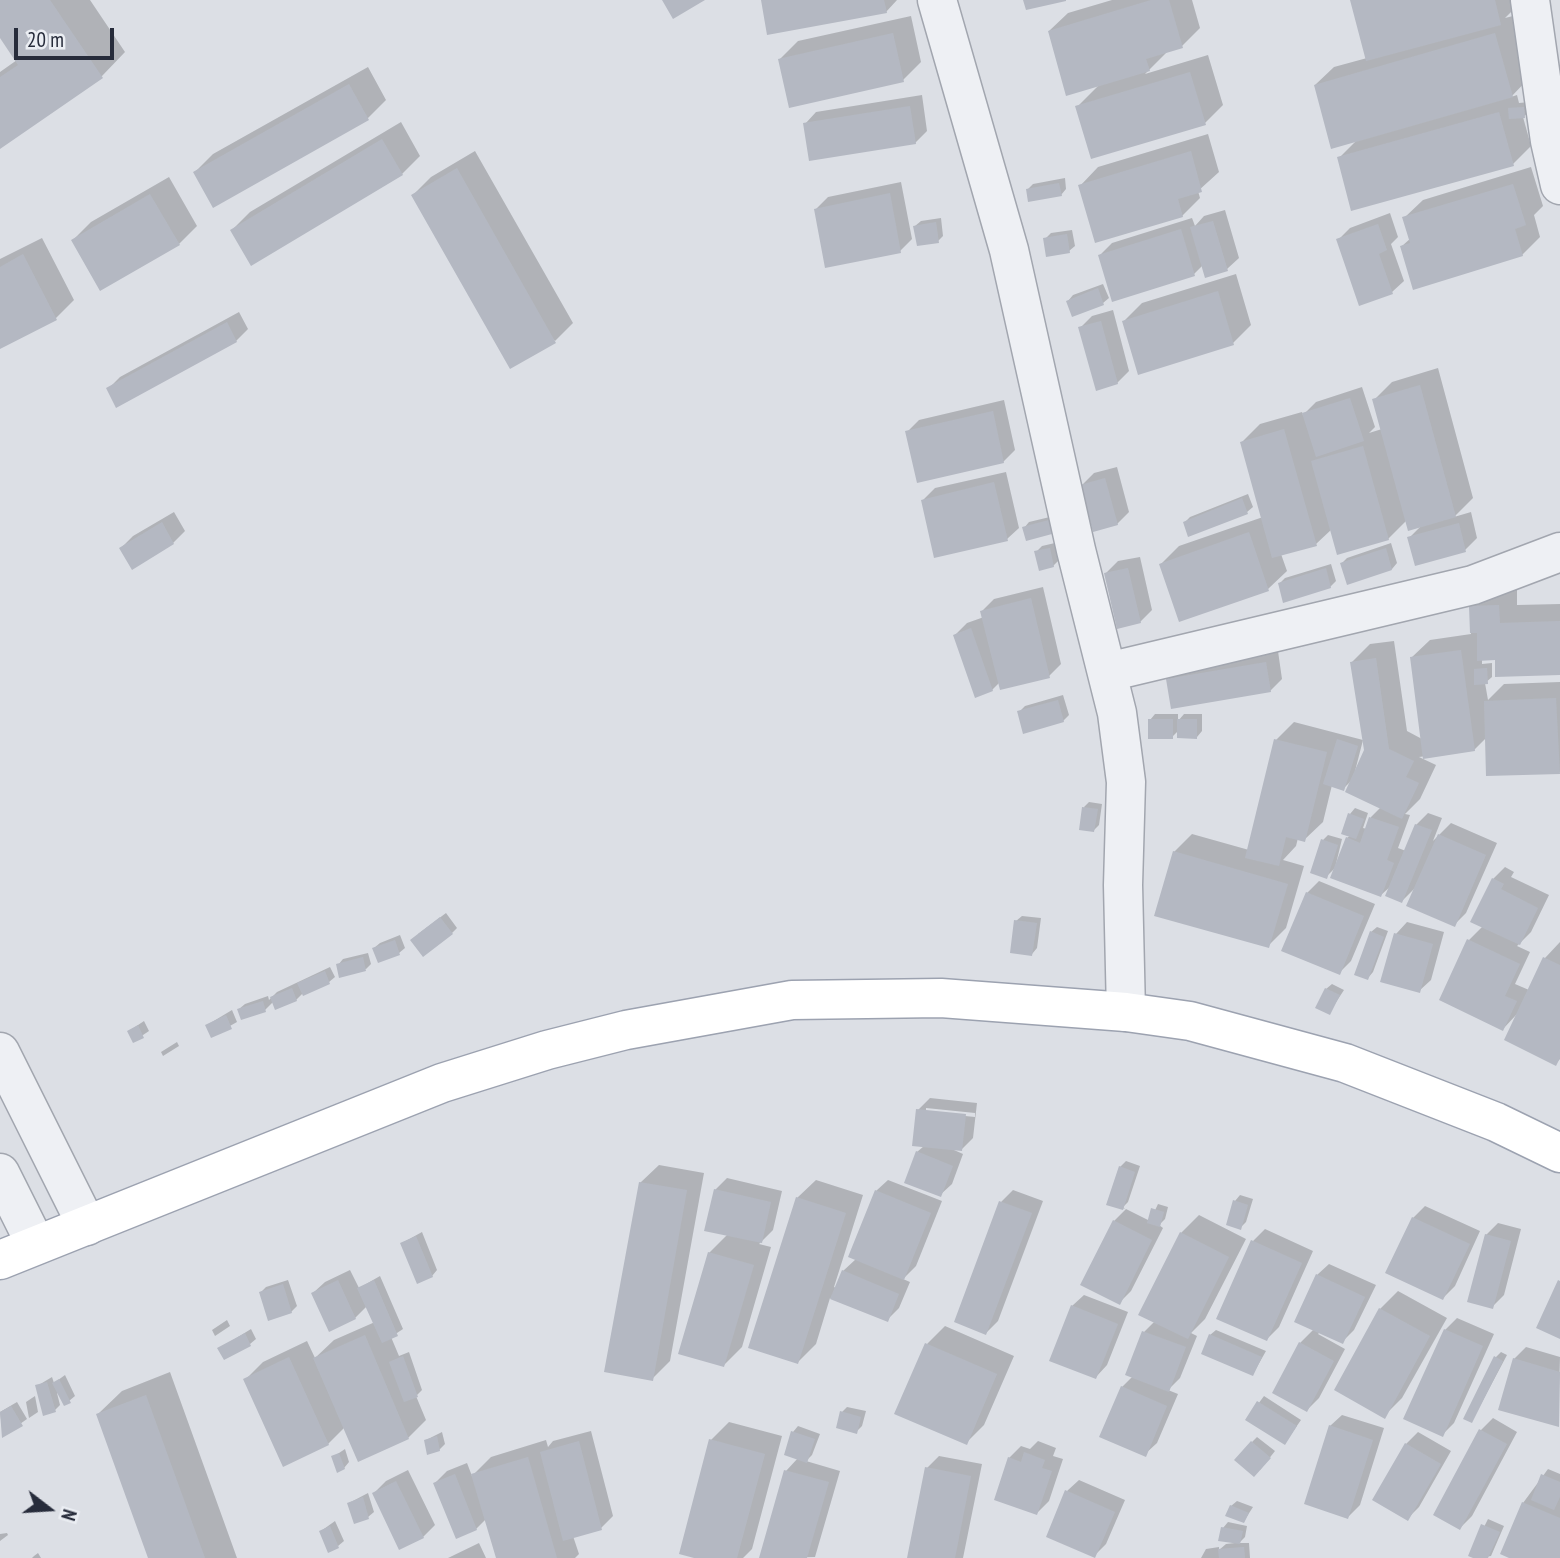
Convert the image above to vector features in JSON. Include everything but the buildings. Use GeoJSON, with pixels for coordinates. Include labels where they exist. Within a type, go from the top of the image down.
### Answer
{"type":"FeatureCollection","features":[{"type":"Feature","properties":{"kind":"main road"},"geometry":{"type":"LineString","coordinates":[[0,1260],[442,1083],[547,1050],[626,1030],[792,1000],[941,998],[1126,1012],[1203,1024],[1345,1063],[1496,1122],[1560,1153]]}},
{"type":"Feature","properties":{"kind":"street"},"geometry":{"type":"LineString","coordinates":[[937,0],[1009,250],[1076,550],[1108,672],[1126,782],[1123,885],[1126,1012]]}},
{"type":"Feature","properties":{"kind":"street"},"geometry":{"type":"LineString","coordinates":[[1531,0],[1550,141],[1560,185]]}},
{"type":"Feature","properties":{"kind":"street"},"geometry":{"type":"LineString","coordinates":[[1108,672],[1473,585],[1560,552]]}},
{"type":"Feature","properties":{"kind":"street"},"geometry":{"type":"LineString","coordinates":[[0,1052],[87,1226]]}},
{"type":"Feature","properties":{"kind":"street"},"geometry":{"type":"LineString","coordinates":[[0,1172],[36,1245]]}}]}
